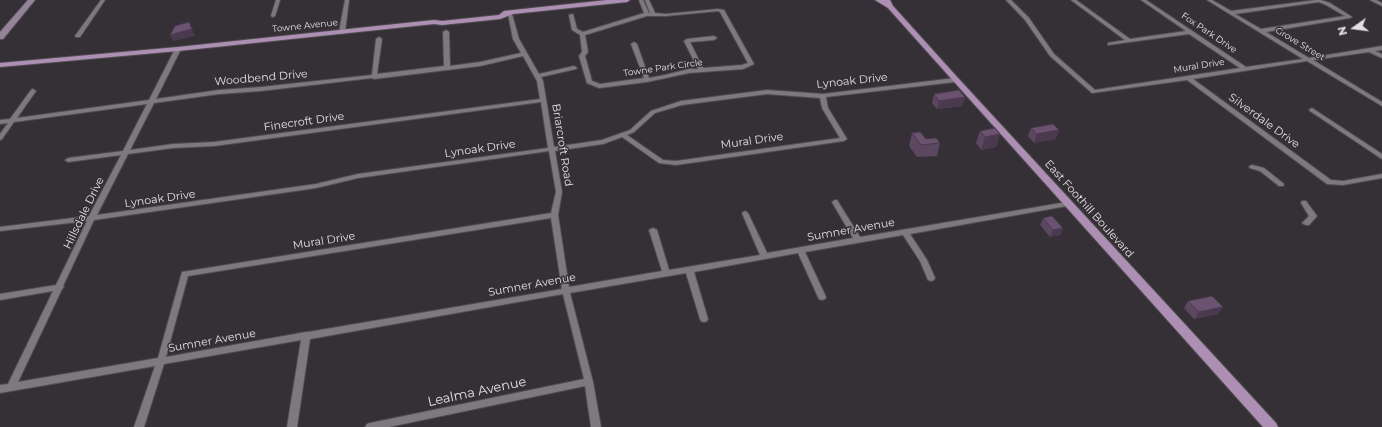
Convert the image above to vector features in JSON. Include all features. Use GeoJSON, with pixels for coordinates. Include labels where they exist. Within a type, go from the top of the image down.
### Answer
{"type":"FeatureCollection","features":[{"type":"Feature","properties":{"kind":"main road","name":"Towne Avenue"},"geometry":{"type":"LineString","coordinates":[[0,65],[127,54],[159,53],[178,49],[434,22],[442,23],[500,17],[510,14],[627,0]]}},
{"type":"Feature","properties":{"kind":"main road","name":"East Foothill Boulevard"},"geometry":{"type":"LineString","coordinates":[[878,0],[889,4],[955,80],[1271,427]]}},
{"type":"Feature","properties":{"kind":"main road","name":"Towne Avenue"},"geometry":{"type":"LineString","coordinates":[[0,69],[127,54]]}},
{"type":"Feature","properties":{"kind":"street"},"geometry":{"type":"LineString","coordinates":[[0,37],[32,0]]}},
{"type":"Feature","properties":{"kind":"street"},"geometry":{"type":"LineString","coordinates":[[78,36],[103,0]]}},
{"type":"Feature","properties":{"kind":"street"},"geometry":{"type":"LineString","coordinates":[[273,16],[278,0]]}},
{"type":"Feature","properties":{"kind":"street"},"geometry":{"type":"LineString","coordinates":[[342,32],[347,0]]}},
{"type":"Feature","properties":{"kind":"street"},"geometry":{"type":"LineString","coordinates":[[641,0],[650,14]]}},
{"type":"Feature","properties":{"kind":"street"},"geometry":{"type":"LineString","coordinates":[[647,0],[650,14]]}},
{"type":"Feature","properties":{"kind":"street","name":"Mural Drive"},"geometry":{"type":"LineString","coordinates":[[1008,0],[1027,20],[1052,55],[1094,92],[1382,48]]}},
{"type":"Feature","properties":{"kind":"street"},"geometry":{"type":"LineString","coordinates":[[1073,0],[1129,41]]}},
{"type":"Feature","properties":{"kind":"street","name":"Fox Park Drive"},"geometry":{"type":"LineString","coordinates":[[1143,0],[1245,69]]}},
{"type":"Feature","properties":{"kind":"street","name":"Grove Street"},"geometry":{"type":"LineString","coordinates":[[1209,0],[1382,104]]}},
{"type":"Feature","properties":{"kind":"street"},"geometry":{"type":"LineString","coordinates":[[1372,0],[1382,5]]}},
{"type":"Feature","properties":{"kind":"street"},"geometry":{"type":"LineString","coordinates":[[1230,13],[1319,2],[1328,4],[1350,17],[1262,31]]}},
{"type":"Feature","properties":{"kind":"street","name":"Towne Park Circle"},"geometry":{"type":"LineString","coordinates":[[718,10],[722,11],[752,64],[743,67],[701,70],[647,80],[599,86],[590,82],[582,56],[585,52],[582,34],[650,14],[666,15],[718,10]]}},
{"type":"Feature","properties":{"kind":"street","name":"Briarcroft Road"},"geometry":{"type":"LineString","coordinates":[[510,14],[514,35],[524,54],[539,76],[559,192],[554,215],[566,291],[589,382],[596,427]]}},
{"type":"Feature","properties":{"kind":"street"},"geometry":{"type":"LineString","coordinates":[[571,15],[575,30],[582,34]]}},
{"type":"Feature","properties":{"kind":"street"},"geometry":{"type":"LineString","coordinates":[[446,32],[447,68]]}},
{"type":"Feature","properties":{"kind":"street"},"geometry":{"type":"LineString","coordinates":[[1110,44],[1190,32]]}},
{"type":"Feature","properties":{"kind":"street"},"geometry":{"type":"LineString","coordinates":[[701,70],[687,42],[714,38]]}},
{"type":"Feature","properties":{"kind":"street"},"geometry":{"type":"LineString","coordinates":[[374,77],[379,39]]}},
{"type":"Feature","properties":{"kind":"street"},"geometry":{"type":"LineString","coordinates":[[634,44],[647,80]]}},
{"type":"Feature","properties":{"kind":"street","name":"Hillsdale Drive"},"geometry":{"type":"LineString","coordinates":[[11,387],[92,218],[127,152],[178,49]]}},
{"type":"Feature","properties":{"kind":"street"},"geometry":{"type":"LineString","coordinates":[[1370,50],[1382,56]]}},
{"type":"Feature","properties":{"kind":"street","name":"Woodbend Drive"},"geometry":{"type":"LineString","coordinates":[[0,122],[152,100],[374,77],[480,64],[524,54]]}},
{"type":"Feature","properties":{"kind":"street"},"geometry":{"type":"LineString","coordinates":[[539,76],[574,68]]}},
{"type":"Feature","properties":{"kind":"street","name":"Silverdale Drive"},"geometry":{"type":"LineString","coordinates":[[1187,77],[1329,182],[1343,183],[1382,176]]}},
{"type":"Feature","properties":{"kind":"street","name":"Lynoak Drive"},"geometry":{"type":"LineString","coordinates":[[0,229],[92,218],[316,186],[358,176],[603,142],[624,136],[638,127],[653,112],[671,105],[767,92],[823,96],[955,80]]}},
{"type":"Feature","properties":{"kind":"street"},"geometry":{"type":"LineString","coordinates":[[0,138],[34,91]]}},
{"type":"Feature","properties":{"kind":"street","name":"Mural Drive"},"geometry":{"type":"LineString","coordinates":[[624,136],[662,162],[676,163],[844,139],[825,108],[823,96]]}},
{"type":"Feature","properties":{"kind":"street","name":"Finecroft Drive"},"geometry":{"type":"LineString","coordinates":[[68,160],[173,146],[214,144],[543,100]]}},
{"type":"Feature","properties":{"kind":"street"},"geometry":{"type":"LineString","coordinates":[[1312,110],[1382,157]]}},
{"type":"Feature","properties":{"kind":"street"},"geometry":{"type":"LineString","coordinates":[[1252,167],[1262,170],[1281,184]]}},
{"type":"Feature","properties":{"kind":"street"},"geometry":{"type":"LineString","coordinates":[[835,202],[858,240]]}},
{"type":"Feature","properties":{"kind":"street"},"geometry":{"type":"LineString","coordinates":[[1304,203],[1313,216],[1306,223]]}},
{"type":"Feature","properties":{"kind":"street","name":"Sumner Avenue"},"geometry":{"type":"LineString","coordinates":[[0,389],[1067,204]]}},
{"type":"Feature","properties":{"kind":"street"},"geometry":{"type":"LineString","coordinates":[[745,212],[764,256]]}},
{"type":"Feature","properties":{"kind":"street","name":"Mural Drive"},"geometry":{"type":"LineString","coordinates":[[161,361],[185,274],[554,215]]}},
{"type":"Feature","properties":{"kind":"street"},"geometry":{"type":"LineString","coordinates":[[653,230],[666,273]]}},
{"type":"Feature","properties":{"kind":"street"},"geometry":{"type":"LineString","coordinates":[[905,232],[923,260],[931,278]]}},
{"type":"Feature","properties":{"kind":"street"},"geometry":{"type":"LineString","coordinates":[[800,250],[822,297]]}},
{"type":"Feature","properties":{"kind":"street"},"geometry":{"type":"LineString","coordinates":[[689,269],[704,319]]}},
{"type":"Feature","properties":{"kind":"street"},"geometry":{"type":"LineString","coordinates":[[0,297],[60,287]]}},
{"type":"Feature","properties":{"kind":"street"},"geometry":{"type":"LineString","coordinates":[[292,427],[306,335]]}},
{"type":"Feature","properties":{"kind":"street"},"geometry":{"type":"LineString","coordinates":[[139,427],[161,361]]}},
{"type":"Feature","properties":{"kind":"street","name":"Lealma Avenue"},"geometry":{"type":"LineString","coordinates":[[370,427],[589,382]]}},
{"type":"Feature","properties":{"kind":"building"},"geometry":{"type":"Polygon","coordinates":[[[189,22],[192,29],[170,35],[175,26],[189,22]]]}},
{"type":"Feature","properties":{"kind":"building"},"geometry":{"type":"Polygon","coordinates":[[[959,90],[965,97],[939,101],[934,94],[959,90]]]}},
{"type":"Feature","properties":{"kind":"building"},"geometry":{"type":"Polygon","coordinates":[[[1053,124],[1059,130],[1037,134],[1031,128],[1053,124]]]}},
{"type":"Feature","properties":{"kind":"building"},"geometry":{"type":"Polygon","coordinates":[[[995,128],[1000,134],[985,137],[980,131],[995,128]]]}},
{"type":"Feature","properties":{"kind":"building"},"geometry":{"type":"Polygon","coordinates":[[[920,132],[926,139],[936,138],[940,143],[921,145],[912,133],[920,132]]]}},
{"type":"Feature","properties":{"kind":"building"},"geometry":{"type":"Polygon","coordinates":[[[1052,216],[1063,228],[1053,230],[1043,218],[1052,216]]]}},
{"type":"Feature","properties":{"kind":"building"},"geometry":{"type":"Polygon","coordinates":[[[1212,296],[1223,307],[1199,312],[1188,301],[1212,296]]]}}]}
